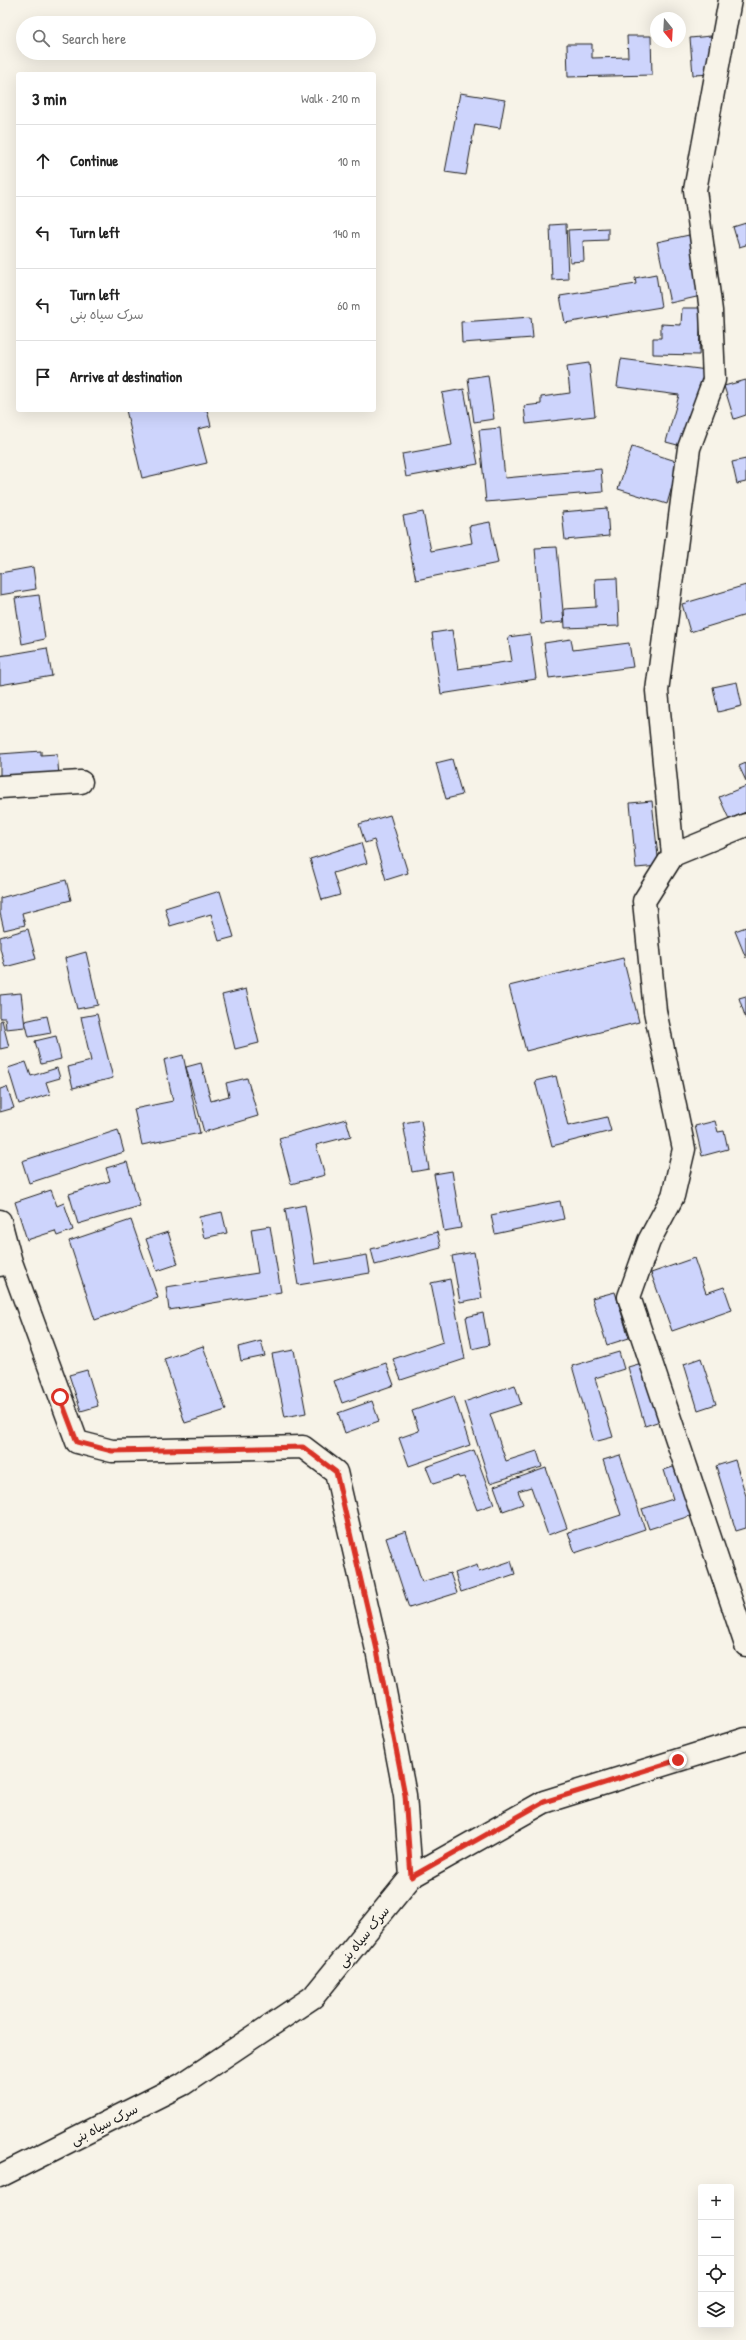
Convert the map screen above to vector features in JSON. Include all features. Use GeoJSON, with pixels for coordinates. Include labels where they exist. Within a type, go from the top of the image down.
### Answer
{"type":"FeatureCollection","features":[{"type":"Feature","properties":{"kind":"street"},"geometry":{"type":"LineString","coordinates":[[673,855],[657,691],[689,448],[714,380],[711,311],[695,190],[730,0]]}},
{"type":"Feature","properties":{"kind":"street"},"geometry":{"type":"LineString","coordinates":[[0,787],[81,782]]}},
{"type":"Feature","properties":{"kind":"street"},"geometry":{"type":"LineString","coordinates":[[746,825],[673,855],[644,901],[656,1011],[684,1149],[673,1196],[649,1241],[629,1298],[746,1645]]}},
{"type":"Feature","properties":{"kind":"street"},"geometry":{"type":"LineString","coordinates":[[0,1221],[5,1264],[77,1442],[112,1451],[303,1447],[336,1472],[377,1650],[405,1795],[411,1877]]}},
{"type":"Feature","properties":{"kind":"street","name":"سرک سیاه بنی"},"geometry":{"type":"LineString","coordinates":[[0,2176],[183,2084],[313,1997],[411,1877],[544,1802],[746,1739]]}},
{"type":"Feature","properties":{"kind":"building"},"geometry":{"type":"Polygon","coordinates":[[[627,36],[650,36],[652,75],[568,77],[567,44],[592,44],[592,58],[628,57],[627,36]]]}},
{"type":"Feature","properties":{"kind":"building"},"geometry":{"type":"Polygon","coordinates":[[[711,36],[714,74],[693,75],[690,38],[711,36]]]}},
{"type":"Feature","properties":{"kind":"building"},"geometry":{"type":"Polygon","coordinates":[[[460,93],[505,100],[500,128],[475,124],[466,175],[445,172],[460,93]]]}},
{"type":"Feature","properties":{"kind":"building"},"geometry":{"type":"Polygon","coordinates":[[[746,223],[746,245],[739,247],[733,227],[746,223]]]}},
{"type":"Feature","properties":{"kind":"building"},"geometry":{"type":"Polygon","coordinates":[[[566,224],[568,279],[552,280],[550,225],[566,224]]]}},
{"type":"Feature","properties":{"kind":"building"},"geometry":{"type":"Polygon","coordinates":[[[608,228],[608,240],[583,241],[584,261],[570,262],[568,230],[608,228]]]}},
{"type":"Feature","properties":{"kind":"building"},"geometry":{"type":"Polygon","coordinates":[[[689,235],[701,296],[670,303],[657,242],[689,235]]]}},
{"type":"Feature","properties":{"kind":"building"},"geometry":{"type":"Polygon","coordinates":[[[656,274],[661,307],[565,323],[560,296],[636,284],[635,278],[656,274]]]}},
{"type":"Feature","properties":{"kind":"building"},"geometry":{"type":"Polygon","coordinates":[[[682,308],[701,308],[699,355],[653,354],[653,338],[661,338],[661,324],[681,325],[682,308]]]}},
{"type":"Feature","properties":{"kind":"building"},"geometry":{"type":"Polygon","coordinates":[[[531,317],[533,338],[462,343],[461,322],[531,317]]]}},
{"type":"Feature","properties":{"kind":"building"},"geometry":{"type":"Polygon","coordinates":[[[621,359],[707,370],[685,447],[666,442],[679,395],[617,387],[621,359]]]}},
{"type":"Feature","properties":{"kind":"building"},"geometry":{"type":"Polygon","coordinates":[[[589,363],[595,416],[526,424],[524,406],[541,404],[541,397],[570,393],[567,366],[589,363]]]}},
{"type":"Feature","properties":{"kind":"building"},"geometry":{"type":"Polygon","coordinates":[[[488,375],[494,419],[474,422],[468,378],[488,375]]]}},
{"type":"Feature","properties":{"kind":"building"},"geometry":{"type":"Polygon","coordinates":[[[746,380],[746,415],[734,419],[724,386],[746,380]]]}},
{"type":"Feature","properties":{"kind":"building"},"geometry":{"type":"Polygon","coordinates":[[[464,389],[478,464],[406,477],[402,454],[452,445],[442,393],[464,389]]]}},
{"type":"Feature","properties":{"kind":"building"},"geometry":{"type":"Polygon","coordinates":[[[126,412],[208,412],[211,426],[198,429],[207,463],[142,478],[126,412]]]}},
{"type":"Feature","properties":{"kind":"building"},"geometry":{"type":"Polygon","coordinates":[[[500,428],[505,478],[601,469],[603,492],[486,502],[479,430],[500,428]]]}},
{"type":"Feature","properties":{"kind":"building"},"geometry":{"type":"Polygon","coordinates":[[[632,447],[679,462],[667,504],[618,489],[632,447]]]}},
{"type":"Feature","properties":{"kind":"building"},"geometry":{"type":"Polygon","coordinates":[[[746,459],[746,482],[737,484],[732,462],[746,459]]]}},
{"type":"Feature","properties":{"kind":"building"},"geometry":{"type":"Polygon","coordinates":[[[607,508],[609,536],[565,540],[562,512],[607,508]]]}},
{"type":"Feature","properties":{"kind":"building"},"geometry":{"type":"Polygon","coordinates":[[[423,512],[431,551],[472,543],[469,526],[490,522],[498,563],[416,580],[403,516],[423,512]]]}},
{"type":"Feature","properties":{"kind":"building"},"geometry":{"type":"Polygon","coordinates":[[[557,547],[564,622],[541,624],[535,548],[557,547]]]}},
{"type":"Feature","properties":{"kind":"building"},"geometry":{"type":"Polygon","coordinates":[[[33,567],[36,589],[0,595],[0,573],[33,567]]]}},
{"type":"Feature","properties":{"kind":"building"},"geometry":{"type":"Polygon","coordinates":[[[617,578],[619,626],[565,628],[564,609],[596,607],[595,579],[617,578]]]}},
{"type":"Feature","properties":{"kind":"building"},"geometry":{"type":"Polygon","coordinates":[[[746,585],[746,615],[690,632],[682,604],[746,585]]]}},
{"type":"Feature","properties":{"kind":"building"},"geometry":{"type":"Polygon","coordinates":[[[39,595],[45,639],[22,644],[15,598],[39,595]]]}},
{"type":"Feature","properties":{"kind":"building"},"geometry":{"type":"Polygon","coordinates":[[[452,630],[458,669],[512,661],[508,637],[530,634],[536,679],[441,694],[432,633],[452,630]]]}},
{"type":"Feature","properties":{"kind":"building"},"geometry":{"type":"Polygon","coordinates":[[[571,639],[573,650],[629,643],[633,667],[549,678],[544,643],[571,639]]]}},
{"type":"Feature","properties":{"kind":"building"},"geometry":{"type":"Polygon","coordinates":[[[47,648],[52,676],[0,685],[0,656],[47,648]]]}},
{"type":"Feature","properties":{"kind":"building"},"geometry":{"type":"Polygon","coordinates":[[[737,682],[742,706],[718,712],[713,687],[737,682]]]}},
{"type":"Feature","properties":{"kind":"building"},"geometry":{"type":"Polygon","coordinates":[[[41,751],[41,755],[57,754],[59,775],[0,780],[0,754],[41,751]]]}},
{"type":"Feature","properties":{"kind":"building"},"geometry":{"type":"Polygon","coordinates":[[[452,759],[462,795],[446,799],[436,763],[452,759]]]}},
{"type":"Feature","properties":{"kind":"building"},"geometry":{"type":"Polygon","coordinates":[[[746,763],[746,781],[739,766],[746,763]]]}},
{"type":"Feature","properties":{"kind":"building"},"geometry":{"type":"Polygon","coordinates":[[[746,786],[746,812],[729,819],[719,797],[746,786]]]}},
{"type":"Feature","properties":{"kind":"building"},"geometry":{"type":"Polygon","coordinates":[[[652,801],[659,866],[636,868],[630,803],[652,801]]]}},
{"type":"Feature","properties":{"kind":"building"},"geometry":{"type":"Polygon","coordinates":[[[390,815],[408,873],[386,880],[374,840],[365,843],[359,824],[390,815]]]}},
{"type":"Feature","properties":{"kind":"building"},"geometry":{"type":"Polygon","coordinates":[[[361,843],[367,863],[333,873],[340,895],[322,900],[310,859],[361,843]]]}},
{"type":"Feature","properties":{"kind":"building"},"geometry":{"type":"Polygon","coordinates":[[[66,880],[71,900],[22,913],[25,925],[4,930],[0,913],[0,898],[66,880]]]}},
{"type":"Feature","properties":{"kind":"building"},"geometry":{"type":"Polygon","coordinates":[[[220,891],[234,937],[219,941],[211,914],[170,926],[165,908],[220,891]]]}},
{"type":"Feature","properties":{"kind":"building"},"geometry":{"type":"Polygon","coordinates":[[[746,927],[746,958],[735,931],[746,927]]]}},
{"type":"Feature","properties":{"kind":"building"},"geometry":{"type":"Polygon","coordinates":[[[28,929],[36,959],[5,967],[0,948],[0,937],[28,929]]]}},
{"type":"Feature","properties":{"kind":"building"},"geometry":{"type":"Polygon","coordinates":[[[86,952],[98,1005],[77,1009],[65,958],[86,952]]]}},
{"type":"Feature","properties":{"kind":"building"},"geometry":{"type":"Polygon","coordinates":[[[623,958],[639,1022],[526,1051],[509,986],[623,958]]]}},
{"type":"Feature","properties":{"kind":"building"},"geometry":{"type":"Polygon","coordinates":[[[246,989],[259,1043],[235,1049],[222,995],[246,989]]]}},
{"type":"Feature","properties":{"kind":"building"},"geometry":{"type":"Polygon","coordinates":[[[21,993],[25,1027],[6,1029],[5,1018],[0,1018],[0,995],[21,993]]]}},
{"type":"Feature","properties":{"kind":"building"},"geometry":{"type":"Polygon","coordinates":[[[746,996],[746,1019],[739,998],[746,996]]]}},
{"type":"Feature","properties":{"kind":"building"},"geometry":{"type":"Polygon","coordinates":[[[97,1014],[113,1078],[73,1088],[68,1067],[91,1061],[81,1017],[97,1014]]]}},
{"type":"Feature","properties":{"kind":"building"},"geometry":{"type":"Polygon","coordinates":[[[47,1016],[51,1033],[29,1037],[25,1021],[47,1016]]]}},
{"type":"Feature","properties":{"kind":"building"},"geometry":{"type":"Polygon","coordinates":[[[2,1020],[9,1047],[0,1049],[0,1021],[2,1020]]]}},
{"type":"Feature","properties":{"kind":"building"},"geometry":{"type":"Polygon","coordinates":[[[56,1036],[61,1059],[41,1064],[35,1041],[56,1036]]]}},
{"type":"Feature","properties":{"kind":"building"},"geometry":{"type":"Polygon","coordinates":[[[183,1055],[200,1133],[142,1145],[134,1109],[173,1101],[164,1060],[183,1055]]]}},
{"type":"Feature","properties":{"kind":"building"},"geometry":{"type":"Polygon","coordinates":[[[26,1062],[31,1076],[57,1068],[60,1078],[46,1082],[50,1094],[19,1104],[8,1068],[26,1062]]]}},
{"type":"Feature","properties":{"kind":"building"},"geometry":{"type":"Polygon","coordinates":[[[201,1063],[211,1101],[229,1096],[226,1083],[247,1078],[258,1116],[204,1132],[186,1067],[201,1063]]]}},
{"type":"Feature","properties":{"kind":"building"},"geometry":{"type":"Polygon","coordinates":[[[556,1076],[568,1126],[607,1117],[611,1131],[552,1146],[535,1081],[556,1076]]]}},
{"type":"Feature","properties":{"kind":"building"},"geometry":{"type":"Polygon","coordinates":[[[7,1087],[14,1108],[0,1112],[0,1089],[7,1087]]]}},
{"type":"Feature","properties":{"kind":"building"},"geometry":{"type":"Polygon","coordinates":[[[346,1119],[351,1136],[316,1145],[325,1175],[291,1184],[279,1138],[346,1119]]]}},
{"type":"Feature","properties":{"kind":"building"},"geometry":{"type":"Polygon","coordinates":[[[421,1120],[429,1169],[412,1172],[403,1123],[421,1120]]]}},
{"type":"Feature","properties":{"kind":"building"},"geometry":{"type":"Polygon","coordinates":[[[715,1121],[718,1132],[724,1131],[728,1149],[702,1156],[695,1126],[715,1121]]]}},
{"type":"Feature","properties":{"kind":"building"},"geometry":{"type":"Polygon","coordinates":[[[118,1130],[124,1152],[29,1183],[22,1161],[118,1130]]]}},
{"type":"Feature","properties":{"kind":"building"},"geometry":{"type":"Polygon","coordinates":[[[127,1162],[140,1206],[78,1224],[69,1194],[110,1181],[106,1168],[127,1162]]]}},
{"type":"Feature","properties":{"kind":"building"},"geometry":{"type":"Polygon","coordinates":[[[452,1171],[461,1228],[444,1231],[434,1174],[452,1171]]]}},
{"type":"Feature","properties":{"kind":"building"},"geometry":{"type":"Polygon","coordinates":[[[51,1190],[57,1206],[64,1203],[73,1230],[57,1236],[55,1231],[27,1240],[15,1202],[51,1190]]]}},
{"type":"Feature","properties":{"kind":"building"},"geometry":{"type":"Polygon","coordinates":[[[560,1201],[564,1219],[495,1234],[491,1215],[560,1201]]]}},
{"type":"Feature","properties":{"kind":"building"},"geometry":{"type":"Polygon","coordinates":[[[305,1205],[315,1264],[367,1255],[370,1273],[298,1285],[285,1209],[305,1205]]]}},
{"type":"Feature","properties":{"kind":"building"},"geometry":{"type":"Polygon","coordinates":[[[222,1212],[227,1233],[204,1238],[199,1217],[222,1212]]]}},
{"type":"Feature","properties":{"kind":"building"},"geometry":{"type":"Polygon","coordinates":[[[131,1220],[158,1298],[95,1320],[69,1241],[131,1220]]]}},
{"type":"Feature","properties":{"kind":"building"},"geometry":{"type":"Polygon","coordinates":[[[270,1226],[281,1292],[169,1310],[166,1287],[258,1273],[251,1229],[270,1226]]]}},
{"type":"Feature","properties":{"kind":"building"},"geometry":{"type":"Polygon","coordinates":[[[168,1232],[178,1264],[157,1271],[146,1239],[168,1232]]]}},
{"type":"Feature","properties":{"kind":"building"},"geometry":{"type":"Polygon","coordinates":[[[437,1232],[441,1248],[375,1265],[371,1249],[437,1232]]]}},
{"type":"Feature","properties":{"kind":"building"},"geometry":{"type":"Polygon","coordinates":[[[474,1252],[482,1298],[460,1302],[452,1256],[474,1252]]]}},
{"type":"Feature","properties":{"kind":"building"},"geometry":{"type":"Polygon","coordinates":[[[694,1258],[706,1293],[724,1287],[732,1310],[672,1331],[651,1273],[694,1258]]]}},
{"type":"Feature","properties":{"kind":"building"},"geometry":{"type":"Polygon","coordinates":[[[450,1279],[465,1359],[401,1380],[393,1359],[443,1342],[431,1283],[450,1279]]]}},
{"type":"Feature","properties":{"kind":"building"},"geometry":{"type":"Polygon","coordinates":[[[615,1292],[629,1338],[607,1345],[592,1298],[615,1292]]]}},
{"type":"Feature","properties":{"kind":"building"},"geometry":{"type":"Polygon","coordinates":[[[483,1313],[489,1345],[472,1349],[466,1317],[483,1313]]]}},
{"type":"Feature","properties":{"kind":"building"},"geometry":{"type":"Polygon","coordinates":[[[261,1341],[265,1356],[241,1361],[238,1347],[261,1341]]]}},
{"type":"Feature","properties":{"kind":"building"},"geometry":{"type":"Polygon","coordinates":[[[203,1346],[226,1410],[185,1423],[164,1359],[203,1346]]]}},
{"type":"Feature","properties":{"kind":"building"},"geometry":{"type":"Polygon","coordinates":[[[294,1350],[306,1413],[285,1417],[272,1354],[294,1350]]]}},
{"type":"Feature","properties":{"kind":"building"},"geometry":{"type":"Polygon","coordinates":[[[619,1352],[624,1369],[595,1378],[613,1437],[594,1442],[572,1366],[619,1352]]]}},
{"type":"Feature","properties":{"kind":"building"},"geometry":{"type":"Polygon","coordinates":[[[701,1358],[716,1404],[698,1410],[684,1364],[701,1358]]]}},
{"type":"Feature","properties":{"kind":"building"},"geometry":{"type":"Polygon","coordinates":[[[386,1363],[394,1385],[342,1403],[334,1381],[386,1363]]]}},
{"type":"Feature","properties":{"kind":"building"},"geometry":{"type":"Polygon","coordinates":[[[642,1363],[660,1421],[645,1426],[628,1367],[642,1363]]]}},
{"type":"Feature","properties":{"kind":"building"},"geometry":{"type":"Polygon","coordinates":[[[87,1370],[98,1406],[81,1411],[69,1375],[87,1370]]]}},
{"type":"Feature","properties":{"kind":"building"},"geometry":{"type":"Polygon","coordinates":[[[515,1385],[521,1404],[490,1414],[506,1461],[537,1451],[542,1467],[490,1483],[464,1402],[515,1385]]]}},
{"type":"Feature","properties":{"kind":"building"},"geometry":{"type":"Polygon","coordinates":[[[454,1396],[470,1445],[409,1466],[399,1438],[419,1431],[412,1411],[454,1396]]]}},
{"type":"Feature","properties":{"kind":"building"},"geometry":{"type":"Polygon","coordinates":[[[372,1401],[379,1421],[345,1433],[338,1413],[372,1401]]]}},
{"type":"Feature","properties":{"kind":"building"},"geometry":{"type":"Polygon","coordinates":[[[474,1450],[494,1504],[477,1510],[464,1477],[459,1478],[458,1476],[433,1484],[426,1467],[474,1450]]]}},
{"type":"Feature","properties":{"kind":"building"},"geometry":{"type":"Polygon","coordinates":[[[620,1455],[645,1529],[575,1553],[568,1532],[621,1515],[603,1460],[620,1455]]]}},
{"type":"Feature","properties":{"kind":"building"},"geometry":{"type":"Polygon","coordinates":[[[735,1460],[746,1496],[746,1528],[736,1531],[716,1466],[735,1460]]]}},
{"type":"Feature","properties":{"kind":"building"},"geometry":{"type":"Polygon","coordinates":[[[676,1466],[693,1515],[649,1529],[642,1509],[673,1499],[664,1470],[676,1466]]]}},
{"type":"Feature","properties":{"kind":"building"},"geometry":{"type":"Polygon","coordinates":[[[546,1468],[567,1528],[548,1535],[531,1487],[518,1491],[523,1504],[503,1511],[494,1486],[546,1468]]]}},
{"type":"Feature","properties":{"kind":"building"},"geometry":{"type":"Polygon","coordinates":[[[406,1531],[422,1582],[450,1573],[457,1593],[409,1608],[386,1538],[406,1531]]]}},
{"type":"Feature","properties":{"kind":"building"},"geometry":{"type":"Polygon","coordinates":[[[511,1561],[515,1574],[461,1592],[455,1573],[477,1565],[479,1572],[511,1561]]]}},
{"type":"Feature","properties":{"kind":"route"},"geometry":{"type":"LineString","coordinates":[[60,1397],[77,1442],[112,1451],[303,1447],[336,1472],[377,1650],[405,1795],[411,1877],[544,1802],[678,1760]]}}]}
